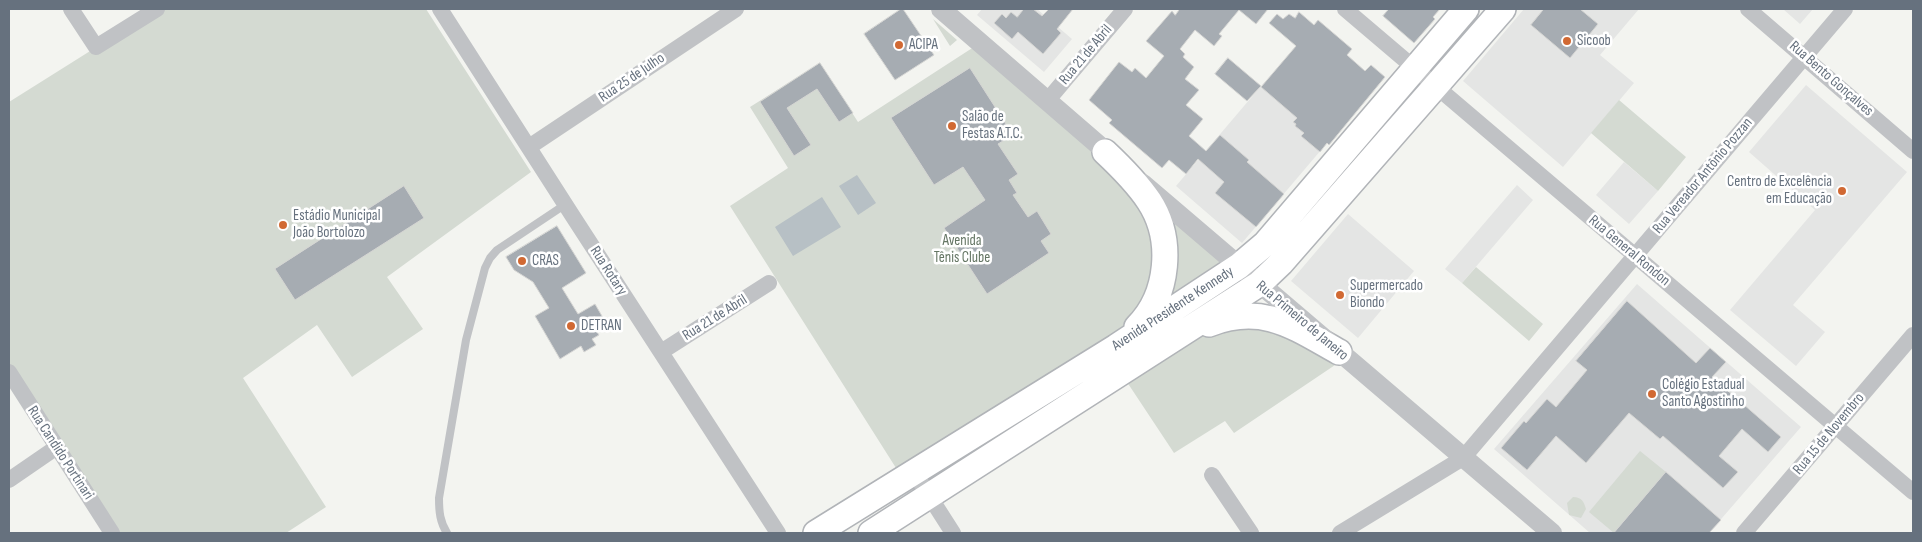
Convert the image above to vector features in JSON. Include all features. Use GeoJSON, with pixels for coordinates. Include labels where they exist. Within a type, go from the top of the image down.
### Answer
{"type":"FeatureCollection","features":[{"type":"Feature","properties":{"kind":"main road","name":"Avenida Presidente Kennedy"},"geometry":{"type":"LineString","coordinates":[[816,533],[1116,347],[1239,266],[1265,244],[1466,9]]}},
{"type":"Feature","properties":{"kind":"main road","name":"Avenida Presidente Kennedy"},"geometry":{"type":"LineString","coordinates":[[872,533],[1259,284],[1281,263],[1502,9]]}},
{"type":"Feature","properties":{"kind":"main road"},"geometry":{"type":"LineString","coordinates":[[1106,152],[1132,179],[1150,202],[1161,227],[1165,248],[1164,275],[1155,302],[1140,324],[1116,347]]}},
{"type":"Feature","properties":{"kind":"main road"},"geometry":{"type":"LineString","coordinates":[[1143,358],[1211,323],[1243,315],[1273,318],[1339,352]]}},
{"type":"Feature","properties":{"kind":"street"},"geometry":{"type":"LineString","coordinates":[[71,9],[96,47],[157,9]]}},
{"type":"Feature","properties":{"kind":"street","name":"Rua Rotary"},"geometry":{"type":"LineString","coordinates":[[440,9],[778,533]]}},
{"type":"Feature","properties":{"kind":"street","name":"Rua 25 de Julho"},"geometry":{"type":"LineString","coordinates":[[529,147],[736,9]]}},
{"type":"Feature","properties":{"kind":"street","name":"Rua Primeiro de Janeiro"},"geometry":{"type":"LineString","coordinates":[[941,9],[1259,284],[1552,533]]}},
{"type":"Feature","properties":{"kind":"street","name":"Rua 21 de Abril"},"geometry":{"type":"LineString","coordinates":[[1047,101],[1125,9]]}},
{"type":"Feature","properties":{"kind":"street","name":"Rua General Rondon"},"geometry":{"type":"LineString","coordinates":[[1345,9],[1913,492]]}},
{"type":"Feature","properties":{"kind":"street","name":"Rua Bento Gonçalves"},"geometry":{"type":"LineString","coordinates":[[1748,9],[1805,56],[1913,151]]}},
{"type":"Feature","properties":{"kind":"street","name":"Rua Vereador Antônio Pozzan"},"geometry":{"type":"LineString","coordinates":[[1340,533],[1463,458],[1845,9]]}},
{"type":"Feature","properties":{"kind":"street","name":"Rua 21 de Abril"},"geometry":{"type":"LineString","coordinates":[[661,352],[769,284]]}},
{"type":"Feature","properties":{"kind":"street","name":"Rua 15 de Novembro"},"geometry":{"type":"LineString","coordinates":[[1744,533],[1913,335]]}},
{"type":"Feature","properties":{"kind":"street","name":"Rua Candido Portinari"},"geometry":{"type":"LineString","coordinates":[[9,372],[112,533]]}},
{"type":"Feature","properties":{"kind":"street"},"geometry":{"type":"LineString","coordinates":[[9,480],[57,447]]}},
{"type":"Feature","properties":{"kind":"street"},"geometry":{"type":"LineString","coordinates":[[914,472],[953,533]]}},
{"type":"Feature","properties":{"kind":"street"},"geometry":{"type":"LineString","coordinates":[[1212,475],[1251,533]]}},
{"type":"Feature","properties":{"kind":"lane"},"geometry":{"type":"LineString","coordinates":[[447,533],[438,512],[439,498],[466,340],[485,268],[497,250],[566,204]]}},
{"type":"Feature","properties":{"kind":"shaded area"},"geometry":{"type":"Polygon","coordinates":[[[982,9],[1037,9],[1072,39],[1044,72],[977,15],[982,9]]]}},
{"type":"Feature","properties":{"kind":"shaded area"},"geometry":{"type":"Polygon","coordinates":[[[1524,9],[1639,9],[1600,55],[1634,83],[1563,167],[1463,81],[1524,9]]]}},
{"type":"Feature","properties":{"kind":"shaded area"},"geometry":{"type":"Polygon","coordinates":[[[1783,9],[1813,9],[1800,24],[1783,9]]]}},
{"type":"Feature","properties":{"kind":"shaded area","name":"Centro de Excelência em Educação"},"geometry":{"type":"Polygon","coordinates":[[[1806,85],[1907,172],[1793,305],[1825,332],[1796,366],[1730,310],[1815,210],[1749,152],[1806,85]]]}},
{"type":"Feature","properties":{"kind":"shaded area"},"geometry":{"type":"Polygon","coordinates":[[[1261,86],[1327,143],[1242,243],[1176,186],[1261,86]]]}},
{"type":"Feature","properties":{"kind":"shaded area"},"geometry":{"type":"Polygon","coordinates":[[[1624,162],[1658,191],[1629,224],[1596,195],[1624,162]]]}},
{"type":"Feature","properties":{"kind":"shaded area"},"geometry":{"type":"Polygon","coordinates":[[[857,175],[876,203],[858,215],[839,186],[857,175]]]}},
{"type":"Feature","properties":{"kind":"shaded area"},"geometry":{"type":"Polygon","coordinates":[[[1517,185],[1533,200],[1462,283],[1445,269],[1517,185]]]}},
{"type":"Feature","properties":{"kind":"shaded area"},"geometry":{"type":"Polygon","coordinates":[[[822,197],[841,227],[793,256],[775,227],[822,197]]]}},
{"type":"Feature","properties":{"kind":"shaded area"},"geometry":{"type":"Polygon","coordinates":[[[1348,214],[1414,271],[1358,338],[1291,281],[1348,214]]]}},
{"type":"Feature","properties":{"kind":"shaded area","name":"Colégio Estadual Santo Agostinho"},"geometry":{"type":"Polygon","coordinates":[[[1637,284],[1801,427],[1709,533],[1590,533],[1494,449],[1637,284]]]}},
{"type":"Feature","properties":{"kind":"green space","name":"Estádio Municipal João Bortolozo"},"geometry":{"type":"Polygon","coordinates":[[[157,9],[426,9],[531,172],[387,277],[423,329],[352,377],[317,325],[243,378],[326,507],[286,533],[112,533],[9,372],[9,102],[157,9]]]}},
{"type":"Feature","properties":{"kind":"green space"},"geometry":{"type":"Polygon","coordinates":[[[933,19],[957,40],[950,46],[933,19]]]}},
{"type":"Feature","properties":{"kind":"green space","name":"Avenida Tênis Clube"},"geometry":{"type":"Polygon","coordinates":[[[980,43],[1105,152],[1165,248],[1140,324],[903,479],[730,206],[788,168],[750,107],[820,63],[858,122],[980,43]]]}},
{"type":"Feature","properties":{"kind":"green space"},"geometry":{"type":"Polygon","coordinates":[[[1619,100],[1686,157],[1658,191],[1591,133],[1619,100]]]}},
{"type":"Feature","properties":{"kind":"green space"},"geometry":{"type":"Polygon","coordinates":[[[1157,201],[1231,265],[1151,318],[1157,201]]]}},
{"type":"Feature","properties":{"kind":"green space"},"geometry":{"type":"Polygon","coordinates":[[[1476,267],[1543,324],[1529,341],[1462,283],[1476,267]]]}},
{"type":"Feature","properties":{"kind":"green space"},"geometry":{"type":"Polygon","coordinates":[[[1254,321],[1341,361],[1234,433],[1225,421],[1174,453],[1123,376],[1212,327],[1254,321]]]}},
{"type":"Feature","properties":{"kind":"green space"},"geometry":{"type":"Polygon","coordinates":[[[1640,451],[1666,472],[1614,533],[1589,512],[1640,451]]]}},
{"type":"Feature","properties":{"kind":"green space"},"geometry":{"type":"Polygon","coordinates":[[[1573,497],[1581,499],[1586,509],[1581,518],[1569,515],[1567,503],[1573,497]]]}},
{"type":"Feature","properties":{"kind":"building","name":"ACIPA"},"geometry":{"type":"Polygon","coordinates":[[[903,9],[934,55],[895,80],[864,34],[903,9]]]}},
{"type":"Feature","properties":{"kind":"building"},"geometry":{"type":"Polygon","coordinates":[[[1024,9],[1033,9],[1042,16],[1049,9],[1073,9],[1057,29],[1061,33],[1043,54],[1018,32],[1012,39],[994,23],[1002,14],[1006,18],[1011,12],[1017,17],[1024,9]]]}},
{"type":"Feature","properties":{"kind":"building"},"geometry":{"type":"Polygon","coordinates":[[[1180,9],[1268,9],[1256,24],[1239,10],[1219,34],[1222,36],[1214,46],[1195,30],[1180,49],[1185,54],[1183,57],[1194,67],[1185,79],[1199,90],[1186,105],[1203,119],[1189,136],[1206,151],[1220,135],[1249,160],[1247,162],[1284,194],[1256,227],[1215,193],[1224,182],[1198,159],[1186,174],[1169,160],[1162,168],[1109,123],[1112,120],[1089,100],[1119,62],[1132,72],[1135,68],[1146,78],[1164,56],[1146,41],[1172,11],[1175,15],[1180,9]]]}},
{"type":"Feature","properties":{"kind":"building"},"geometry":{"type":"Polygon","coordinates":[[[1389,9],[1440,9],[1433,17],[1435,19],[1414,43],[1383,16],[1389,9]]]}},
{"type":"Feature","properties":{"kind":"building","name":"Sicoob"},"geometry":{"type":"Polygon","coordinates":[[[1544,9],[1580,9],[1598,24],[1570,58],[1531,25],[1544,9]]]}},
{"type":"Feature","properties":{"kind":"building"},"geometry":{"type":"Polygon","coordinates":[[[1299,12],[1314,25],[1318,20],[1352,49],[1347,55],[1365,71],[1371,65],[1385,77],[1329,145],[1327,143],[1320,152],[1301,136],[1304,133],[1293,122],[1297,118],[1261,87],[1296,46],[1269,23],[1277,14],[1283,19],[1289,14],[1295,18],[1299,12]]]}},
{"type":"Feature","properties":{"kind":"building"},"geometry":{"type":"Polygon","coordinates":[[[1228,58],[1261,86],[1247,101],[1215,74],[1228,58]]]}},
{"type":"Feature","properties":{"kind":"building"},"geometry":{"type":"Polygon","coordinates":[[[820,63],[853,113],[839,122],[817,89],[787,108],[811,145],[794,156],[760,102],[820,63]]]}},
{"type":"Feature","properties":{"kind":"building"},"geometry":{"type":"Polygon","coordinates":[[[970,68],[1013,135],[998,144],[1018,174],[1009,180],[1017,193],[1013,195],[1028,217],[1037,211],[1051,234],[1041,241],[1049,253],[987,294],[944,228],[985,200],[963,167],[934,185],[891,118],[970,68]]]}},
{"type":"Feature","properties":{"kind":"building"},"geometry":{"type":"Polygon","coordinates":[[[404,186],[424,218],[295,300],[275,269],[404,186]]]}},
{"type":"Feature","properties":{"kind":"building"},"geometry":{"type":"Polygon","coordinates":[[[557,226],[586,273],[562,288],[578,314],[595,304],[606,323],[595,329],[599,335],[592,339],[596,345],[584,352],[581,346],[560,359],[535,316],[549,308],[533,282],[514,270],[506,257],[557,226]]]}},
{"type":"Feature","properties":{"kind":"building"},"geometry":{"type":"Polygon","coordinates":[[[1627,301],[1696,363],[1710,348],[1726,362],[1712,377],[1781,437],[1768,452],[1742,429],[1719,456],[1738,472],[1723,488],[1663,436],[1660,439],[1629,413],[1586,463],[1556,436],[1527,470],[1501,448],[1524,421],[1526,423],[1547,399],[1556,407],[1587,370],[1576,361],[1627,301]]]}},
{"type":"Feature","properties":{"kind":"building"},"geometry":{"type":"Polygon","coordinates":[[[1666,472],[1721,520],[1709,533],[1614,533],[1666,472]]]}},
{"type":"Feature","properties":{"kind":"place","name":"Sicoob"},"geometry":{"type":"Point","coordinates":[1567,41]}},
{"type":"Feature","properties":{"kind":"place","name":"ACIPA"},"geometry":{"type":"Point","coordinates":[899,45]}},
{"type":"Feature","properties":{"kind":"place","name":"Salão de Festas A.T.C."},"geometry":{"type":"Point","coordinates":[952,126]}},
{"type":"Feature","properties":{"kind":"place","name":"Centro de Excelência em Educação"},"geometry":{"type":"Point","coordinates":[1842,191]}},
{"type":"Feature","properties":{"kind":"place","name":"Estádio Municipal João Bortolozo"},"geometry":{"type":"Point","coordinates":[283,225]}},
{"type":"Feature","properties":{"kind":"place","name":"CRAS"},"geometry":{"type":"Point","coordinates":[522,261]}},
{"type":"Feature","properties":{"kind":"place","name":"Supermercado Biondo"},"geometry":{"type":"Point","coordinates":[1340,295]}},
{"type":"Feature","properties":{"kind":"place","name":"DETRAN"},"geometry":{"type":"Point","coordinates":[571,326]}},
{"type":"Feature","properties":{"kind":"place","name":"Colégio Estadual Santo Agostinho"},"geometry":{"type":"Point","coordinates":[1652,394]}}]}
